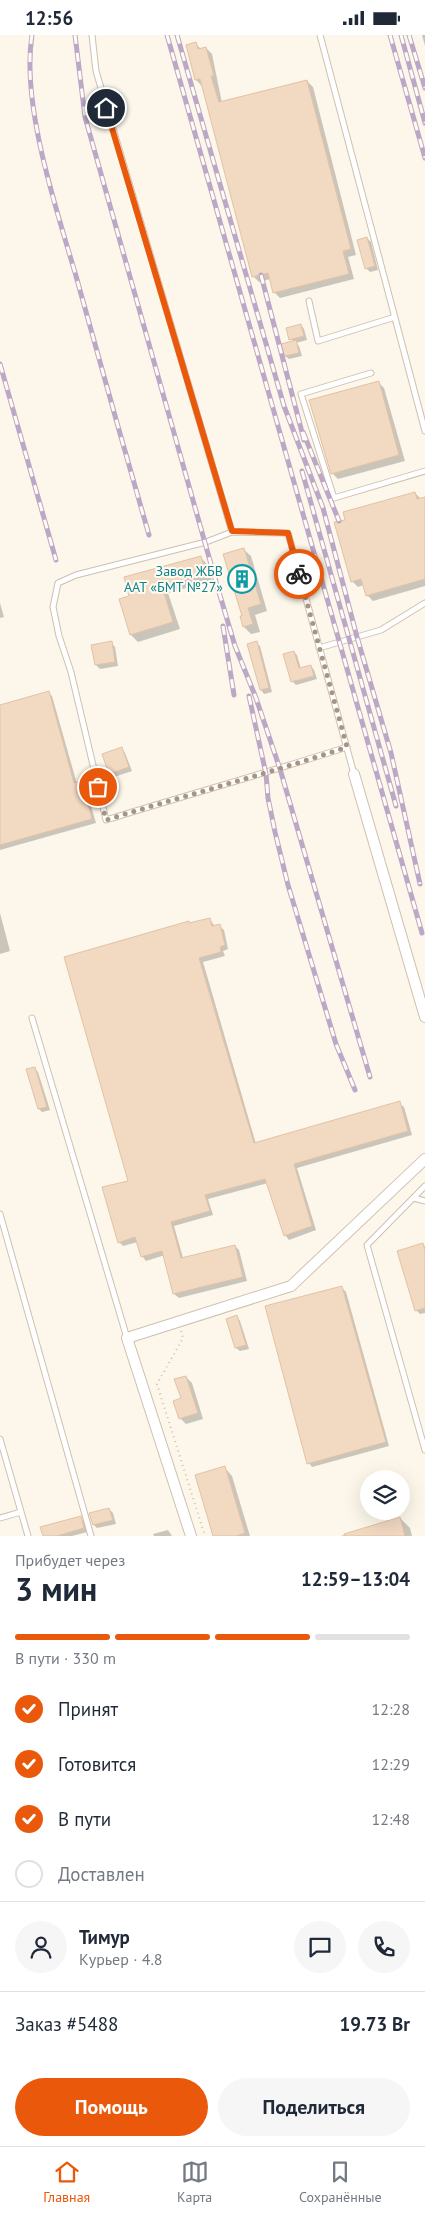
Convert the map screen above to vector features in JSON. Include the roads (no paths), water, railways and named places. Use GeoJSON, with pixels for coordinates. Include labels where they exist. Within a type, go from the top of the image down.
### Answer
{"type":"FeatureCollection","features":[{"type":"Feature","properties":{"kind":"street"},"geometry":{"type":"LineString","coordinates":[[354,774],[425,1015]]}},
{"type":"Feature","properties":{"kind":"street"},"geometry":{"type":"LineString","coordinates":[[191,1536],[127,1337],[290,1286],[425,1159]]}},
{"type":"Feature","properties":{"kind":"lane"},"geometry":{"type":"LineString","coordinates":[[92,35],[96,71],[232,531]]}},
{"type":"Feature","properties":{"kind":"lane"},"geometry":{"type":"LineString","coordinates":[[320,35],[425,431]]}},
{"type":"Feature","properties":{"kind":"lane"},"geometry":{"type":"LineString","coordinates":[[309,301],[318,341],[395,317]]}},
{"type":"Feature","properties":{"kind":"lane"},"geometry":{"type":"LineString","coordinates":[[371,373],[301,394],[334,498],[425,471]]}},
{"type":"Feature","properties":{"kind":"lane"},"geometry":{"type":"LineString","coordinates":[[347,747],[266,774],[189,794],[106,820],[71,672],[52,607],[58,583],[76,575],[206,542],[232,531],[288,533],[319,648],[347,747],[354,774]]}},
{"type":"Feature","properties":{"kind":"lane"},"geometry":{"type":"LineString","coordinates":[[319,648],[381,630],[425,603]]}},
{"type":"Feature","properties":{"kind":"lane"},"geometry":{"type":"LineString","coordinates":[[32,1018],[127,1337]]}},
{"type":"Feature","properties":{"kind":"lane"},"geometry":{"type":"LineString","coordinates":[[425,1187],[367,1245],[425,1450]]}},
{"type":"Feature","properties":{"kind":"lane"},"geometry":{"type":"LineString","coordinates":[[414,1198],[425,1201]]}},
{"type":"Feature","properties":{"kind":"lane"},"geometry":{"type":"LineString","coordinates":[[0,1214],[91,1536]]}},
{"type":"Feature","properties":{"kind":"lane"},"geometry":{"type":"LineString","coordinates":[[0,1439],[28,1536]]}},
{"type":"Feature","properties":{"kind":"lane"},"geometry":{"type":"LineString","coordinates":[[0,1518],[21,1512]]}},
{"type":"Feature","properties":{"kind":"railway"},"geometry":{"type":"LineString","coordinates":[[32,35],[30,62],[31,92],[42,156],[149,535]]}},
{"type":"Feature","properties":{"kind":"railway"},"geometry":{"type":"LineString","coordinates":[[75,35],[85,117],[216,582],[235,646],[256,698],[280,769],[370,1077]]}},
{"type":"Feature","properties":{"kind":"railway"},"geometry":{"type":"LineString","coordinates":[[167,35],[422,933]]}},
{"type":"Feature","properties":{"kind":"railway"},"geometry":{"type":"LineString","coordinates":[[177,35],[284,406],[323,508],[357,637],[391,753],[420,884]]}},
{"type":"Feature","properties":{"kind":"railway"},"geometry":{"type":"LineString","coordinates":[[390,35],[425,158]]}},
{"type":"Feature","properties":{"kind":"railway"},"geometry":{"type":"LineString","coordinates":[[401,35],[425,123]]}},
{"type":"Feature","properties":{"kind":"railway"},"geometry":{"type":"LineString","coordinates":[[409,35],[425,88]]}},
{"type":"Feature","properties":{"kind":"railway"},"geometry":{"type":"LineString","coordinates":[[261,275],[304,440]]}},
{"type":"Feature","properties":{"kind":"railway"},"geometry":{"type":"LineString","coordinates":[[0,364],[56,560]]}},
{"type":"Feature","properties":{"kind":"railway"},"geometry":{"type":"LineString","coordinates":[[303,432],[339,521]]}},
{"type":"Feature","properties":{"kind":"railway"},"geometry":{"type":"LineString","coordinates":[[302,471],[396,806]]}},
{"type":"Feature","properties":{"kind":"railway"},"geometry":{"type":"LineString","coordinates":[[223,626],[234,695]]}},
{"type":"Feature","properties":{"kind":"railway"},"geometry":{"type":"LineString","coordinates":[[249,696],[266,774],[268,798],[275,832],[288,885],[336,1044],[355,1090]]}},
{"type":"Feature","properties":{"kind":"place","name":"Завод ЖБВ ААТ «БМТ №27»"},"geometry":{"type":"Point","coordinates":[242,579]}}]}
